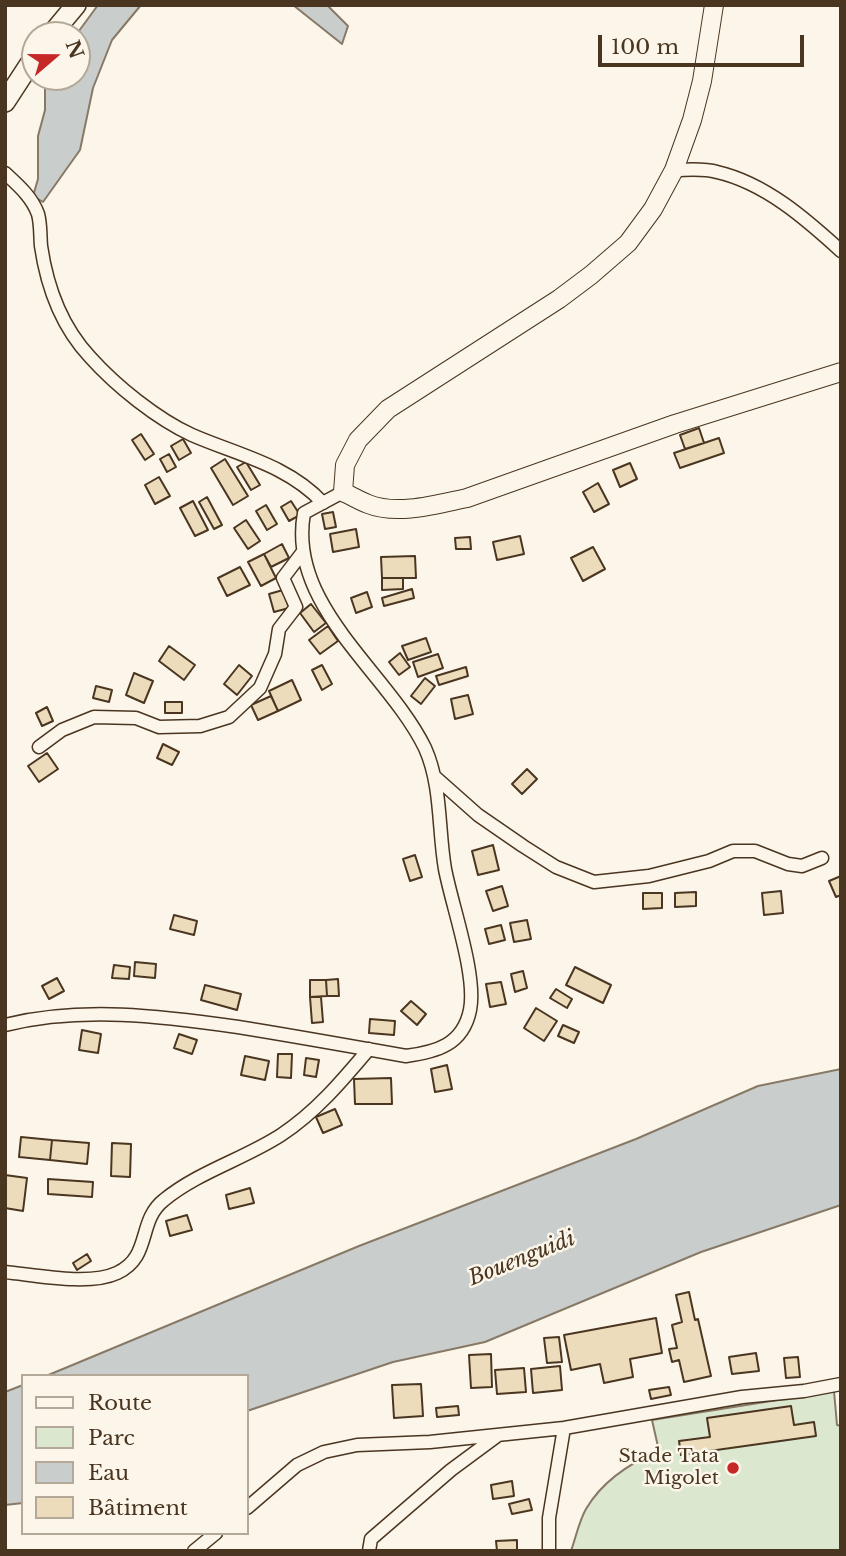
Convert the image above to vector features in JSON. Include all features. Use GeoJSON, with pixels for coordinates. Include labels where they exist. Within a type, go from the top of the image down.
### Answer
{"type":"FeatureCollection","features":[{"type":"Feature","properties":{"kind":"main road"},"geometry":{"type":"LineString","coordinates":[[63,21],[76,5]]}},
{"type":"Feature","properties":{"kind":"main road"},"geometry":{"type":"LineString","coordinates":[[714,5],[702,81],[692,120],[674,170],[653,209],[628,243],[592,275],[388,409],[358,440],[345,465],[344,492],[370,505],[395,508],[434,505],[467,498],[675,424],[841,372]]}},
{"type":"Feature","properties":{"kind":"main road"},"geometry":{"type":"LineString","coordinates":[[5,102],[21,77]]}},
{"type":"Feature","properties":{"kind":"street"},"geometry":{"type":"LineString","coordinates":[[674,170],[716,171],[741,181],[784,204],[841,251]]}},
{"type":"Feature","properties":{"kind":"street"},"geometry":{"type":"LineString","coordinates":[[5,173],[26,194],[38,214],[41,247],[55,300],[72,335],[91,358],[144,405],[189,433],[293,476],[323,503]]}},
{"type":"Feature","properties":{"kind":"street"},"geometry":{"type":"LineString","coordinates":[[5,1025],[56,1015],[93,1013],[190,1020],[406,1056],[433,1052],[452,1042],[462,1029],[470,1010],[467,963],[445,867],[435,776],[425,748],[407,719],[324,608],[302,553],[300,531],[304,513],[344,492]]}},
{"type":"Feature","properties":{"kind":"street"},"geometry":{"type":"LineString","coordinates":[[39,747],[62,730],[94,717],[136,718],[159,727],[201,726],[229,717],[260,688],[267,674],[275,654],[279,629],[296,607],[283,578],[302,553]]}},
{"type":"Feature","properties":{"kind":"street"},"geometry":{"type":"LineString","coordinates":[[435,776],[478,815],[523,846],[556,867],[594,881],[659,874],[709,861],[733,851],[755,851],[788,864],[802,866],[822,858]]}},
{"type":"Feature","properties":{"kind":"street"},"geometry":{"type":"LineString","coordinates":[[5,1272],[83,1279],[114,1275],[125,1269],[142,1247],[148,1222],[156,1206],[190,1184],[281,1135],[335,1089],[369,1049]]}},
{"type":"Feature","properties":{"kind":"street"},"geometry":{"type":"LineString","coordinates":[[248,1507],[297,1465],[324,1452],[356,1446],[497,1436],[564,1428],[742,1397],[804,1391],[841,1384]]}},
{"type":"Feature","properties":{"kind":"street"},"geometry":{"type":"LineString","coordinates":[[549,1551],[549,1518],[564,1428]]}},
{"type":"Feature","properties":{"kind":"street"},"geometry":{"type":"LineString","coordinates":[[369,1551],[371,1539],[451,1470],[497,1436]]}},
{"type":"Feature","properties":{"kind":"street"},"geometry":{"type":"LineString","coordinates":[[194,1551],[214,1535]]}},
{"type":"Feature","properties":{"kind":"green space","name":"Stade Tata Migolet"},"geometry":{"type":"Polygon","coordinates":[[[834,1391],[837,1425],[841,1426],[841,1551],[571,1551],[579,1524],[600,1489],[628,1467],[659,1451],[652,1420],[834,1391]]]}},
{"type":"Feature","properties":{"kind":"water"},"geometry":{"type":"Polygon","coordinates":[[[98,5],[141,5],[112,40],[93,88],[80,150],[43,202],[33,196],[38,179],[38,136],[45,110],[45,91],[91,91],[91,21],[86,21],[98,5]]]}},
{"type":"Feature","properties":{"kind":"water"},"geometry":{"type":"Polygon","coordinates":[[[293,5],[327,5],[348,26],[342,44],[293,5]]]}},
{"type":"Feature","properties":{"kind":"water","name":"Bouenguidi"},"geometry":{"type":"Polygon","coordinates":[[[841,1069],[841,1205],[701,1252],[485,1342],[393,1362],[248,1411],[248,1374],[51,1374],[359,1246],[636,1139],[758,1086],[841,1069]]]}},
{"type":"Feature","properties":{"kind":"water"},"geometry":{"type":"Polygon","coordinates":[[[21,1386],[21,1503],[5,1505],[5,1392],[21,1386]]]}},
{"type":"Feature","properties":{"kind":"building"},"geometry":{"type":"Polygon","coordinates":[[[699,428],[704,443],[685,449],[680,435],[699,428]]]}},
{"type":"Feature","properties":{"kind":"building"},"geometry":{"type":"Polygon","coordinates":[[[141,434],[154,454],[145,460],[132,440],[141,434]]]}},
{"type":"Feature","properties":{"kind":"building"},"geometry":{"type":"Polygon","coordinates":[[[719,438],[724,453],[680,468],[674,453],[719,438]]]}},
{"type":"Feature","properties":{"kind":"building"},"geometry":{"type":"Polygon","coordinates":[[[183,439],[191,453],[179,460],[171,446],[183,439]]]}},
{"type":"Feature","properties":{"kind":"building"},"geometry":{"type":"Polygon","coordinates":[[[169,454],[176,467],[167,472],[160,459],[169,454]]]}},
{"type":"Feature","properties":{"kind":"building"},"geometry":{"type":"Polygon","coordinates":[[[225,459],[248,496],[233,505],[211,468],[225,459]]]}},
{"type":"Feature","properties":{"kind":"building"},"geometry":{"type":"Polygon","coordinates":[[[246,462],[260,485],[251,490],[237,467],[246,462]]]}},
{"type":"Feature","properties":{"kind":"building"},"geometry":{"type":"Polygon","coordinates":[[[630,463],[637,479],[620,487],[613,470],[630,463]]]}},
{"type":"Feature","properties":{"kind":"building"},"geometry":{"type":"Polygon","coordinates":[[[159,477],[170,496],[155,504],[145,485],[159,477]]]}},
{"type":"Feature","properties":{"kind":"building"},"geometry":{"type":"Polygon","coordinates":[[[598,483],[609,504],[594,512],[583,492],[598,483]]]}},
{"type":"Feature","properties":{"kind":"building"},"geometry":{"type":"Polygon","coordinates":[[[207,497],[222,525],[214,529],[199,502],[207,497]]]}},
{"type":"Feature","properties":{"kind":"building"},"geometry":{"type":"Polygon","coordinates":[[[193,501],[208,530],[195,536],[180,508],[193,501]]]}},
{"type":"Feature","properties":{"kind":"building"},"geometry":{"type":"Polygon","coordinates":[[[291,501],[300,515],[289,521],[281,507],[291,501]]]}},
{"type":"Feature","properties":{"kind":"building"},"geometry":{"type":"Polygon","coordinates":[[[266,505],[277,524],[267,530],[256,511],[266,505]]]}},
{"type":"Feature","properties":{"kind":"building"},"geometry":{"type":"Polygon","coordinates":[[[333,512],[336,527],[325,529],[322,514],[333,512]]]}},
{"type":"Feature","properties":{"kind":"building"},"geometry":{"type":"Polygon","coordinates":[[[246,520],[260,541],[248,549],[234,528],[246,520]]]}},
{"type":"Feature","properties":{"kind":"building"},"geometry":{"type":"Polygon","coordinates":[[[356,529],[359,547],[333,552],[330,534],[356,529]]]}},
{"type":"Feature","properties":{"kind":"building"},"geometry":{"type":"Polygon","coordinates":[[[520,536],[524,554],[497,560],[493,542],[520,536]]]}},
{"type":"Feature","properties":{"kind":"building"},"geometry":{"type":"Polygon","coordinates":[[[470,537],[471,549],[456,549],[455,538],[470,537]]]}},
{"type":"Feature","properties":{"kind":"building"},"geometry":{"type":"Polygon","coordinates":[[[282,544],[289,558],[271,567],[264,554],[282,544]]]}},
{"type":"Feature","properties":{"kind":"building"},"geometry":{"type":"Polygon","coordinates":[[[593,547],[605,569],[583,581],[571,558],[593,547]]]}},
{"type":"Feature","properties":{"kind":"building"},"geometry":{"type":"Polygon","coordinates":[[[264,554],[276,578],[261,586],[248,562],[264,554]]]}},
{"type":"Feature","properties":{"kind":"building"},"geometry":{"type":"Polygon","coordinates":[[[415,556],[416,578],[382,578],[381,557],[415,556]]]}},
{"type":"Feature","properties":{"kind":"building"},"geometry":{"type":"Polygon","coordinates":[[[240,567],[250,585],[227,596],[218,578],[240,567]]]}},
{"type":"Feature","properties":{"kind":"building"},"geometry":{"type":"Polygon","coordinates":[[[382,578],[403,578],[403,589],[382,590],[382,578]]]}},
{"type":"Feature","properties":{"kind":"building"},"geometry":{"type":"Polygon","coordinates":[[[412,589],[414,598],[384,606],[382,598],[412,589]]]}},
{"type":"Feature","properties":{"kind":"building"},"geometry":{"type":"Polygon","coordinates":[[[283,590],[289,608],[274,612],[269,594],[283,590]]]}},
{"type":"Feature","properties":{"kind":"building"},"geometry":{"type":"Polygon","coordinates":[[[367,592],[372,607],[356,613],[351,598],[367,592]]]}},
{"type":"Feature","properties":{"kind":"building"},"geometry":{"type":"Polygon","coordinates":[[[311,604],[326,623],[314,632],[300,613],[311,604]]]}},
{"type":"Feature","properties":{"kind":"building"},"geometry":{"type":"Polygon","coordinates":[[[328,626],[338,641],[320,654],[309,640],[328,626]]]}},
{"type":"Feature","properties":{"kind":"building"},"geometry":{"type":"Polygon","coordinates":[[[426,638],[431,652],[408,660],[402,646],[426,638]]]}},
{"type":"Feature","properties":{"kind":"building"},"geometry":{"type":"Polygon","coordinates":[[[169,646],[195,665],[184,680],[159,661],[169,646]]]}},
{"type":"Feature","properties":{"kind":"building"},"geometry":{"type":"Polygon","coordinates":[[[400,653],[410,667],[399,675],[389,662],[400,653]]]}},
{"type":"Feature","properties":{"kind":"building"},"geometry":{"type":"Polygon","coordinates":[[[438,654],[443,668],[418,677],[413,662],[438,654]]]}},
{"type":"Feature","properties":{"kind":"building"},"geometry":{"type":"Polygon","coordinates":[[[239,665],[252,676],[237,695],[224,684],[239,665]]]}},
{"type":"Feature","properties":{"kind":"building"},"geometry":{"type":"Polygon","coordinates":[[[322,665],[332,684],[322,690],[312,670],[322,665]]]}},
{"type":"Feature","properties":{"kind":"building"},"geometry":{"type":"Polygon","coordinates":[[[466,667],[468,676],[439,685],[436,676],[466,667]]]}},
{"type":"Feature","properties":{"kind":"building"},"geometry":{"type":"Polygon","coordinates":[[[134,673],[153,681],[144,703],[126,695],[134,673]]]}},
{"type":"Feature","properties":{"kind":"building"},"geometry":{"type":"Polygon","coordinates":[[[425,678],[435,686],[421,704],[411,696],[425,678]]]}},
{"type":"Feature","properties":{"kind":"building"},"geometry":{"type":"Polygon","coordinates":[[[292,680],[301,700],[278,711],[269,691],[292,680]]]}},
{"type":"Feature","properties":{"kind":"building"},"geometry":{"type":"Polygon","coordinates":[[[96,686],[112,690],[109,702],[93,698],[96,686]]]}},
{"type":"Feature","properties":{"kind":"building"},"geometry":{"type":"Polygon","coordinates":[[[468,695],[473,714],[455,719],[451,699],[468,695]]]}},
{"type":"Feature","properties":{"kind":"building"},"geometry":{"type":"Polygon","coordinates":[[[271,696],[278,711],[258,720],[251,705],[271,696]]]}},
{"type":"Feature","properties":{"kind":"building"},"geometry":{"type":"Polygon","coordinates":[[[165,702],[182,702],[182,713],[165,713],[165,702]]]}},
{"type":"Feature","properties":{"kind":"building"},"geometry":{"type":"Polygon","coordinates":[[[47,707],[53,721],[42,726],[36,713],[47,707]]]}},
{"type":"Feature","properties":{"kind":"building"},"geometry":{"type":"Polygon","coordinates":[[[163,744],[179,752],[172,765],[157,758],[163,744]]]}},
{"type":"Feature","properties":{"kind":"building"},"geometry":{"type":"Polygon","coordinates":[[[47,753],[58,769],[39,782],[28,766],[47,753]]]}},
{"type":"Feature","properties":{"kind":"building"},"geometry":{"type":"Polygon","coordinates":[[[527,769],[537,779],[522,794],[512,784],[527,769]]]}},
{"type":"Feature","properties":{"kind":"building"},"geometry":{"type":"Polygon","coordinates":[[[493,845],[499,870],[478,875],[472,851],[493,845]]]}},
{"type":"Feature","properties":{"kind":"building"},"geometry":{"type":"Polygon","coordinates":[[[415,855],[422,877],[410,881],[403,859],[415,855]]]}},
{"type":"Feature","properties":{"kind":"building"},"geometry":{"type":"Polygon","coordinates":[[[841,876],[841,895],[836,897],[829,881],[841,876]]]}},
{"type":"Feature","properties":{"kind":"building"},"geometry":{"type":"Polygon","coordinates":[[[502,886],[508,906],[493,911],[486,891],[502,886]]]}},
{"type":"Feature","properties":{"kind":"building"},"geometry":{"type":"Polygon","coordinates":[[[781,891],[783,913],[764,915],[762,893],[781,891]]]}},
{"type":"Feature","properties":{"kind":"building"},"geometry":{"type":"Polygon","coordinates":[[[696,892],[696,906],[675,907],[675,893],[696,892]]]}},
{"type":"Feature","properties":{"kind":"building"},"geometry":{"type":"Polygon","coordinates":[[[643,893],[662,893],[662,908],[643,909],[643,893]]]}},
{"type":"Feature","properties":{"kind":"building"},"geometry":{"type":"Polygon","coordinates":[[[174,915],[197,921],[194,935],[170,929],[174,915]]]}},
{"type":"Feature","properties":{"kind":"building"},"geometry":{"type":"Polygon","coordinates":[[[527,920],[531,939],[514,942],[510,923],[527,920]]]}},
{"type":"Feature","properties":{"kind":"building"},"geometry":{"type":"Polygon","coordinates":[[[501,925],[505,940],[489,944],[485,929],[501,925]]]}},
{"type":"Feature","properties":{"kind":"building"},"geometry":{"type":"Polygon","coordinates":[[[135,962],[156,964],[155,978],[134,976],[135,962]]]}},
{"type":"Feature","properties":{"kind":"building"},"geometry":{"type":"Polygon","coordinates":[[[114,965],[130,967],[129,979],[112,978],[114,965]]]}},
{"type":"Feature","properties":{"kind":"building"},"geometry":{"type":"Polygon","coordinates":[[[575,967],[611,985],[603,1003],[566,985],[575,967]]]}},
{"type":"Feature","properties":{"kind":"building"},"geometry":{"type":"Polygon","coordinates":[[[523,971],[527,988],[515,992],[511,974],[523,971]]]}},
{"type":"Feature","properties":{"kind":"building"},"geometry":{"type":"Polygon","coordinates":[[[57,978],[64,991],[49,999],[42,986],[57,978]]]}},
{"type":"Feature","properties":{"kind":"building"},"geometry":{"type":"Polygon","coordinates":[[[338,979],[339,996],[327,996],[326,980],[338,979]]]}},
{"type":"Feature","properties":{"kind":"building"},"geometry":{"type":"Polygon","coordinates":[[[310,980],[326,980],[327,996],[310,997],[310,980]]]}},
{"type":"Feature","properties":{"kind":"building"},"geometry":{"type":"Polygon","coordinates":[[[501,982],[506,1004],[490,1007],[486,984],[501,982]]]}},
{"type":"Feature","properties":{"kind":"building"},"geometry":{"type":"Polygon","coordinates":[[[205,985],[241,994],[237,1010],[201,1000],[205,985]]]}},
{"type":"Feature","properties":{"kind":"building"},"geometry":{"type":"Polygon","coordinates":[[[556,989],[572,999],[567,1008],[550,998],[556,989]]]}},
{"type":"Feature","properties":{"kind":"building"},"geometry":{"type":"Polygon","coordinates":[[[310,997],[321,997],[323,1022],[312,1023],[310,997]]]}},
{"type":"Feature","properties":{"kind":"building"},"geometry":{"type":"Polygon","coordinates":[[[411,1001],[426,1014],[417,1025],[401,1011],[411,1001]]]}},
{"type":"Feature","properties":{"kind":"building"},"geometry":{"type":"Polygon","coordinates":[[[536,1008],[557,1021],[544,1041],[524,1028],[536,1008]]]}},
{"type":"Feature","properties":{"kind":"building"},"geometry":{"type":"Polygon","coordinates":[[[370,1019],[395,1021],[394,1035],[369,1033],[370,1019]]]}},
{"type":"Feature","properties":{"kind":"building"},"geometry":{"type":"Polygon","coordinates":[[[563,1025],[579,1032],[574,1043],[558,1036],[563,1025]]]}},
{"type":"Feature","properties":{"kind":"building"},"geometry":{"type":"Polygon","coordinates":[[[82,1030],[101,1034],[98,1053],[79,1050],[82,1030]]]}},
{"type":"Feature","properties":{"kind":"building"},"geometry":{"type":"Polygon","coordinates":[[[179,1034],[197,1040],[192,1054],[174,1048],[179,1034]]]}},
{"type":"Feature","properties":{"kind":"building"},"geometry":{"type":"Polygon","coordinates":[[[278,1054],[292,1054],[291,1078],[277,1077],[278,1054]]]}},
{"type":"Feature","properties":{"kind":"building"},"geometry":{"type":"Polygon","coordinates":[[[245,1056],[269,1061],[265,1080],[241,1075],[245,1056]]]}},
{"type":"Feature","properties":{"kind":"building"},"geometry":{"type":"Polygon","coordinates":[[[306,1058],[319,1060],[316,1077],[304,1075],[306,1058]]]}},
{"type":"Feature","properties":{"kind":"building"},"geometry":{"type":"Polygon","coordinates":[[[447,1065],[452,1089],[435,1092],[431,1069],[447,1065]]]}},
{"type":"Feature","properties":{"kind":"building"},"geometry":{"type":"Polygon","coordinates":[[[391,1078],[392,1104],[355,1104],[354,1079],[391,1078]]]}},
{"type":"Feature","properties":{"kind":"building"},"geometry":{"type":"Polygon","coordinates":[[[335,1109],[342,1125],[323,1133],[316,1117],[335,1109]]]}},
{"type":"Feature","properties":{"kind":"building"},"geometry":{"type":"Polygon","coordinates":[[[21,1137],[52,1140],[50,1160],[19,1157],[21,1137]]]}},
{"type":"Feature","properties":{"kind":"building"},"geometry":{"type":"Polygon","coordinates":[[[52,1140],[89,1143],[87,1164],[50,1160],[52,1140]]]}},
{"type":"Feature","properties":{"kind":"building"},"geometry":{"type":"Polygon","coordinates":[[[112,1143],[131,1144],[130,1177],[111,1176],[112,1143]]]}},
{"type":"Feature","properties":{"kind":"building"},"geometry":{"type":"Polygon","coordinates":[[[5,1175],[27,1178],[23,1211],[5,1208],[5,1175]]]}},
{"type":"Feature","properties":{"kind":"building"},"geometry":{"type":"Polygon","coordinates":[[[48,1179],[93,1182],[92,1197],[48,1194],[48,1179]]]}},
{"type":"Feature","properties":{"kind":"building"},"geometry":{"type":"Polygon","coordinates":[[[250,1188],[254,1203],[229,1209],[226,1195],[250,1188]]]}},
{"type":"Feature","properties":{"kind":"building"},"geometry":{"type":"Polygon","coordinates":[[[187,1215],[192,1230],[170,1236],[166,1221],[187,1215]]]}},
{"type":"Feature","properties":{"kind":"building"},"geometry":{"type":"Polygon","coordinates":[[[87,1254],[91,1261],[77,1270],[73,1263],[87,1254]]]}},
{"type":"Feature","properties":{"kind":"building"},"geometry":{"type":"Polygon","coordinates":[[[689,1292],[711,1376],[684,1382],[679,1360],[672,1362],[669,1349],[677,1348],[672,1325],[682,1322],[676,1295],[689,1292]]]}},
{"type":"Feature","properties":{"kind":"building"},"geometry":{"type":"Polygon","coordinates":[[[656,1318],[662,1353],[630,1359],[633,1377],[604,1383],[600,1364],[571,1370],[564,1335],[656,1318]]]}},
{"type":"Feature","properties":{"kind":"building"},"geometry":{"type":"Polygon","coordinates":[[[559,1337],[562,1362],[547,1363],[544,1338],[559,1337]]]}},
{"type":"Feature","properties":{"kind":"building"},"geometry":{"type":"Polygon","coordinates":[[[756,1353],[759,1371],[732,1374],[729,1357],[756,1353]]]}},
{"type":"Feature","properties":{"kind":"building"},"geometry":{"type":"Polygon","coordinates":[[[491,1354],[492,1387],[471,1388],[469,1355],[491,1354]]]}},
{"type":"Feature","properties":{"kind":"building"},"geometry":{"type":"Polygon","coordinates":[[[798,1357],[800,1377],[786,1378],[784,1358],[798,1357]]]}},
{"type":"Feature","properties":{"kind":"building"},"geometry":{"type":"Polygon","coordinates":[[[560,1366],[562,1390],[533,1393],[531,1369],[560,1366]]]}},
{"type":"Feature","properties":{"kind":"building"},"geometry":{"type":"Polygon","coordinates":[[[524,1368],[526,1392],[497,1394],[495,1370],[524,1368]]]}},
{"type":"Feature","properties":{"kind":"building"},"geometry":{"type":"Polygon","coordinates":[[[421,1384],[423,1416],[394,1418],[392,1385],[421,1384]]]}},
{"type":"Feature","properties":{"kind":"building"},"geometry":{"type":"Polygon","coordinates":[[[669,1387],[671,1395],[651,1399],[649,1390],[669,1387]]]}},
{"type":"Feature","properties":{"kind":"building"},"geometry":{"type":"Polygon","coordinates":[[[458,1406],[459,1415],[437,1417],[436,1408],[458,1406]]]}},
{"type":"Feature","properties":{"kind":"building"},"geometry":{"type":"Polygon","coordinates":[[[791,1406],[794,1425],[814,1422],[816,1436],[681,1455],[679,1441],[710,1437],[707,1418],[791,1406]]]}},
{"type":"Feature","properties":{"kind":"building"},"geometry":{"type":"Polygon","coordinates":[[[512,1481],[514,1496],[493,1499],[491,1485],[512,1481]]]}},
{"type":"Feature","properties":{"kind":"building"},"geometry":{"type":"Polygon","coordinates":[[[529,1499],[532,1510],[512,1514],[509,1504],[529,1499]]]}},
{"type":"Feature","properties":{"kind":"building"},"geometry":{"type":"Polygon","coordinates":[[[517,1540],[517,1551],[497,1551],[496,1541],[517,1540]]]}},
{"type":"Feature","properties":{"kind":"place","name":"Stade Tata Migolet"},"geometry":{"type":"Point","coordinates":[733,1468]}}]}
